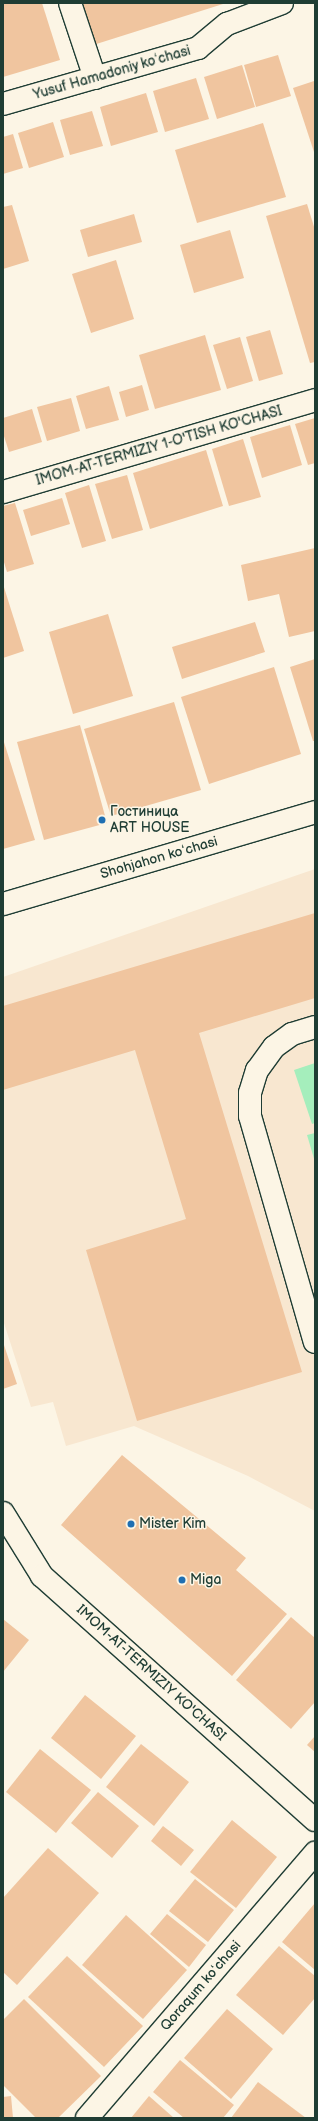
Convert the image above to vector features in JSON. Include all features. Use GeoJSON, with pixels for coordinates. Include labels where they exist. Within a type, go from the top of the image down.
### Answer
{"type":"FeatureCollection","features":[{"type":"Feature","properties":{"kind":"street"},"geometry":{"type":"LineString","coordinates":[[70,3],[95,78]]}},
{"type":"Feature","properties":{"kind":"street","name":"Yusuf Hamadoniy koʻchasi"},"geometry":{"type":"LineString","coordinates":[[3,104],[198,48],[227,24],[282,3]]}},
{"type":"Feature","properties":{"kind":"street","name":"IMOM-AT-TERMIZIY 1-O'TISH KO'CHASI"},"geometry":{"type":"LineString","coordinates":[[3,492],[315,400]]}},
{"type":"Feature","properties":{"kind":"street","name":"Shohjahon koʻchasi"},"geometry":{"type":"LineString","coordinates":[[3,904],[315,812]]}},
{"type":"Feature","properties":{"kind":"street"},"geometry":{"type":"LineString","coordinates":[[315,1027],[292,1034],[274,1047],[257,1070],[250,1092],[250,1116],[315,1342]]}},
{"type":"Feature","properties":{"kind":"street","name":"IMOM-AT-TERMIZIY KO'CHASI"},"geometry":{"type":"LineString","coordinates":[[6,1528],[42,1576],[315,1820]]}},
{"type":"Feature","properties":{"kind":"street","name":"Qoraqum koʻchasi"},"geometry":{"type":"LineString","coordinates":[[87,2118],[315,1853]]}},
{"type":"Feature","properties":{"kind":"shaded area"},"geometry":{"type":"Polygon","coordinates":[[[315,869],[315,1511],[248,1476],[134,1426],[66,1446],[53,1402],[31,1407],[3,1320],[3,977],[315,869]]]}},
{"type":"Feature","properties":{"kind":"green space"},"geometry":{"type":"Polygon","coordinates":[[[315,1063],[315,1123],[312,1124],[294,1070],[315,1063]]]}},
{"type":"Feature","properties":{"kind":"green space"},"geometry":{"type":"Polygon","coordinates":[[[315,1133],[315,1162],[307,1135],[315,1133]]]}},
{"type":"Feature","properties":{"kind":"building"},"geometry":{"type":"Polygon","coordinates":[[[42,3],[60,60],[3,77],[3,4],[42,3]]]}},
{"type":"Feature","properties":{"kind":"building"},"geometry":{"type":"Polygon","coordinates":[[[76,3],[223,3],[223,4],[90,46],[76,3]]]}},
{"type":"Feature","properties":{"kind":"building"},"geometry":{"type":"Polygon","coordinates":[[[278,55],[291,96],[256,107],[244,65],[278,55]]]}},
{"type":"Feature","properties":{"kind":"building"},"geometry":{"type":"Polygon","coordinates":[[[242,65],[255,107],[217,119],[204,77],[242,65]]]}},
{"type":"Feature","properties":{"kind":"building"},"geometry":{"type":"Polygon","coordinates":[[[196,78],[209,119],[165,132],[153,91],[196,78]]]}},
{"type":"Feature","properties":{"kind":"building"},"geometry":{"type":"Polygon","coordinates":[[[314,81],[315,84],[315,155],[293,88],[314,81]]]}},
{"type":"Feature","properties":{"kind":"building"},"geometry":{"type":"Polygon","coordinates":[[[146,93],[158,132],[111,146],[100,107],[146,93]]]}},
{"type":"Feature","properties":{"kind":"building"},"geometry":{"type":"Polygon","coordinates":[[[92,111],[103,146],[70,155],[60,120],[92,111]]]}},
{"type":"Feature","properties":{"kind":"building"},"geometry":{"type":"Polygon","coordinates":[[[53,122],[64,157],[29,168],[18,133],[53,122]]]}},
{"type":"Feature","properties":{"kind":"building"},"geometry":{"type":"Polygon","coordinates":[[[263,123],[286,197],[197,223],[175,150],[263,123]]]}},
{"type":"Feature","properties":{"kind":"building"},"geometry":{"type":"Polygon","coordinates":[[[13,134],[23,168],[3,174],[3,137],[13,134]]]}},
{"type":"Feature","properties":{"kind":"building"},"geometry":{"type":"Polygon","coordinates":[[[307,204],[315,230],[315,362],[310,363],[266,216],[307,204]]]}},
{"type":"Feature","properties":{"kind":"building"},"geometry":{"type":"Polygon","coordinates":[[[12,205],[29,261],[3,269],[3,207],[12,205]]]}},
{"type":"Feature","properties":{"kind":"building"},"geometry":{"type":"Polygon","coordinates":[[[134,214],[142,242],[88,257],[80,230],[134,214]]]}},
{"type":"Feature","properties":{"kind":"building"},"geometry":{"type":"Polygon","coordinates":[[[230,230],[244,278],[194,293],[180,245],[230,230]]]}},
{"type":"Feature","properties":{"kind":"building"},"geometry":{"type":"Polygon","coordinates":[[[116,260],[134,319],[91,333],[72,274],[116,260]]]}},
{"type":"Feature","properties":{"kind":"building"},"geometry":{"type":"Polygon","coordinates":[[[270,330],[283,374],[259,381],[246,337],[270,330]]]}},
{"type":"Feature","properties":{"kind":"building"},"geometry":{"type":"Polygon","coordinates":[[[205,335],[221,390],[155,409],[139,355],[205,335]]]}},
{"type":"Feature","properties":{"kind":"building"},"geometry":{"type":"Polygon","coordinates":[[[240,337],[253,381],[227,389],[213,345],[240,337]]]}},
{"type":"Feature","properties":{"kind":"building"},"geometry":{"type":"Polygon","coordinates":[[[142,385],[149,410],[126,417],[119,392],[142,385]]]}},
{"type":"Feature","properties":{"kind":"building"},"geometry":{"type":"Polygon","coordinates":[[[109,386],[119,420],[86,429],[76,396],[109,386]]]}},
{"type":"Feature","properties":{"kind":"building"},"geometry":{"type":"Polygon","coordinates":[[[71,398],[80,431],[47,441],[37,407],[71,398]]]}},
{"type":"Feature","properties":{"kind":"building"},"geometry":{"type":"Polygon","coordinates":[[[32,409],[42,442],[9,452],[3,433],[3,418],[32,409]]]}},
{"type":"Feature","properties":{"kind":"building"},"geometry":{"type":"Polygon","coordinates":[[[315,418],[315,463],[308,465],[295,424],[315,418]]]}},
{"type":"Feature","properties":{"kind":"building"},"geometry":{"type":"Polygon","coordinates":[[[290,425],[302,465],[262,478],[250,437],[290,425]]]}},
{"type":"Feature","properties":{"kind":"building"},"geometry":{"type":"Polygon","coordinates":[[[243,439],[261,497],[229,506],[212,449],[243,439]]]}},
{"type":"Feature","properties":{"kind":"building"},"geometry":{"type":"Polygon","coordinates":[[[206,450],[223,506],[150,529],[133,473],[206,450]]]}},
{"type":"Feature","properties":{"kind":"building"},"geometry":{"type":"Polygon","coordinates":[[[127,475],[143,530],[112,539],[95,484],[127,475]]]}},
{"type":"Feature","properties":{"kind":"building"},"geometry":{"type":"Polygon","coordinates":[[[89,485],[106,541],[82,548],[65,493],[89,485]]]}},
{"type":"Feature","properties":{"kind":"building"},"geometry":{"type":"Polygon","coordinates":[[[62,498],[70,524],[31,536],[23,510],[62,498]]]}},
{"type":"Feature","properties":{"kind":"building"},"geometry":{"type":"Polygon","coordinates":[[[15,503],[34,564],[7,572],[3,559],[3,506],[15,503]]]}},
{"type":"Feature","properties":{"kind":"building"},"geometry":{"type":"Polygon","coordinates":[[[315,548],[315,631],[289,637],[279,594],[248,601],[241,565],[315,548]]]}},
{"type":"Feature","properties":{"kind":"building"},"geometry":{"type":"Polygon","coordinates":[[[3,584],[24,651],[3,658],[3,584]]]}},
{"type":"Feature","properties":{"kind":"building"},"geometry":{"type":"Polygon","coordinates":[[[108,614],[133,696],[73,714],[49,632],[108,614]]]}},
{"type":"Feature","properties":{"kind":"building"},"geometry":{"type":"Polygon","coordinates":[[[255,622],[265,652],[182,679],[172,647],[255,622]]]}},
{"type":"Feature","properties":{"kind":"building"},"geometry":{"type":"Polygon","coordinates":[[[315,659],[315,741],[313,741],[290,667],[315,659]]]}},
{"type":"Feature","properties":{"kind":"building"},"geometry":{"type":"Polygon","coordinates":[[[274,667],[301,754],[209,784],[181,697],[274,667]]]}},
{"type":"Feature","properties":{"kind":"building"},"geometry":{"type":"Polygon","coordinates":[[[174,702],[201,790],[111,816],[84,729],[174,702]]]}},
{"type":"Feature","properties":{"kind":"building"},"geometry":{"type":"Polygon","coordinates":[[[80,725],[107,823],[44,840],[17,742],[80,725]]]}},
{"type":"Feature","properties":{"kind":"building"},"geometry":{"type":"Polygon","coordinates":[[[3,739],[35,840],[3,849],[3,739]]]}},
{"type":"Feature","properties":{"kind":"building"},"geometry":{"type":"Polygon","coordinates":[[[315,913],[315,998],[199,1033],[302,1372],[137,1421],[86,1250],[186,1219],[135,1050],[3,1090],[3,1006],[315,913]]]}},
{"type":"Feature","properties":{"kind":"building"},"geometry":{"type":"Polygon","coordinates":[[[3,1342],[17,1384],[3,1389],[3,1342]]]}},
{"type":"Feature","properties":{"kind":"building"},"geometry":{"type":"Polygon","coordinates":[[[122,1455],[246,1558],[236,1570],[287,1614],[232,1676],[61,1525],[122,1455]]]}},
{"type":"Feature","properties":{"kind":"building"},"geometry":{"type":"Polygon","coordinates":[[[291,1617],[315,1638],[315,1702],[291,1729],[236,1680],[291,1617]]]}},
{"type":"Feature","properties":{"kind":"building"},"geometry":{"type":"Polygon","coordinates":[[[3,1619],[29,1640],[3,1672],[3,1619]]]}},
{"type":"Feature","properties":{"kind":"building"},"geometry":{"type":"Polygon","coordinates":[[[85,1695],[136,1736],[101,1779],[51,1738],[85,1695]]]}},
{"type":"Feature","properties":{"kind":"building"},"geometry":{"type":"Polygon","coordinates":[[[315,1736],[315,1752],[307,1745],[315,1736]]]}},
{"type":"Feature","properties":{"kind":"building"},"geometry":{"type":"Polygon","coordinates":[[[141,1744],[189,1782],[154,1826],[106,1787],[141,1744]]]}},
{"type":"Feature","properties":{"kind":"building"},"geometry":{"type":"Polygon","coordinates":[[[40,1749],[91,1790],[56,1833],[6,1792],[40,1749]]]}},
{"type":"Feature","properties":{"kind":"building"},"geometry":{"type":"Polygon","coordinates":[[[98,1792],[139,1826],[112,1858],[71,1823],[98,1792]]]}},
{"type":"Feature","properties":{"kind":"building"},"geometry":{"type":"Polygon","coordinates":[[[232,1820],[277,1857],[236,1908],[190,1872],[232,1820]]]}},
{"type":"Feature","properties":{"kind":"building"},"geometry":{"type":"Polygon","coordinates":[[[163,1826],[194,1850],[181,1866],[151,1841],[163,1826]]]}},
{"type":"Feature","properties":{"kind":"building"},"geometry":{"type":"Polygon","coordinates":[[[48,1848],[99,1893],[17,1985],[3,1972],[3,1898],[48,1848]]]}},
{"type":"Feature","properties":{"kind":"building"},"geometry":{"type":"Polygon","coordinates":[[[195,1879],[234,1910],[208,1942],[169,1911],[195,1879]]]}},
{"type":"Feature","properties":{"kind":"building"},"geometry":{"type":"Polygon","coordinates":[[[315,1903],[315,1970],[282,1942],[315,1903]]]}},
{"type":"Feature","properties":{"kind":"building"},"geometry":{"type":"Polygon","coordinates":[[[167,1914],[206,1945],[189,1967],[150,1934],[167,1914]]]}},
{"type":"Feature","properties":{"kind":"building"},"geometry":{"type":"Polygon","coordinates":[[[126,1915],[187,1970],[143,2019],[82,1965],[126,1915]]]}},
{"type":"Feature","properties":{"kind":"building"},"geometry":{"type":"Polygon","coordinates":[[[279,1946],[315,1976],[315,1998],[283,2035],[236,1995],[279,1946]]]}},
{"type":"Feature","properties":{"kind":"building"},"geometry":{"type":"Polygon","coordinates":[[[67,1956],[143,2026],[104,2067],[28,1997],[67,1956]]]}},
{"type":"Feature","properties":{"kind":"building"},"geometry":{"type":"Polygon","coordinates":[[[24,1999],[101,2076],[58,2118],[36,2118],[3,2085],[3,2020],[24,1999]]]}},
{"type":"Feature","properties":{"kind":"building"},"geometry":{"type":"Polygon","coordinates":[[[227,2009],[273,2049],[231,2099],[184,2058],[227,2009]]]}},
{"type":"Feature","properties":{"kind":"building"},"geometry":{"type":"Polygon","coordinates":[[[180,2060],[234,2105],[223,2118],[184,2118],[153,2092],[180,2060]]]}},
{"type":"Feature","properties":{"kind":"building"},"geometry":{"type":"Polygon","coordinates":[[[258,2082],[306,2118],[231,2118],[258,2082]]]}},
{"type":"Feature","properties":{"kind":"building"},"geometry":{"type":"Polygon","coordinates":[[[11,2096],[13,2118],[3,2118],[3,2097],[11,2096]]]}},
{"type":"Feature","properties":{"kind":"building"},"geometry":{"type":"Polygon","coordinates":[[[149,2096],[174,2118],[131,2118],[149,2096]]]}},
{"type":"Feature","properties":{"kind":"place","name":"Гостиница ART HOUSE"},"geometry":{"type":"Point","coordinates":[102,820]}},
{"type":"Feature","properties":{"kind":"place","name":"Mister Kim"},"geometry":{"type":"Point","coordinates":[131,1524]}},
{"type":"Feature","properties":{"kind":"place","name":"Miga"},"geometry":{"type":"Point","coordinates":[182,1580]}}]}
